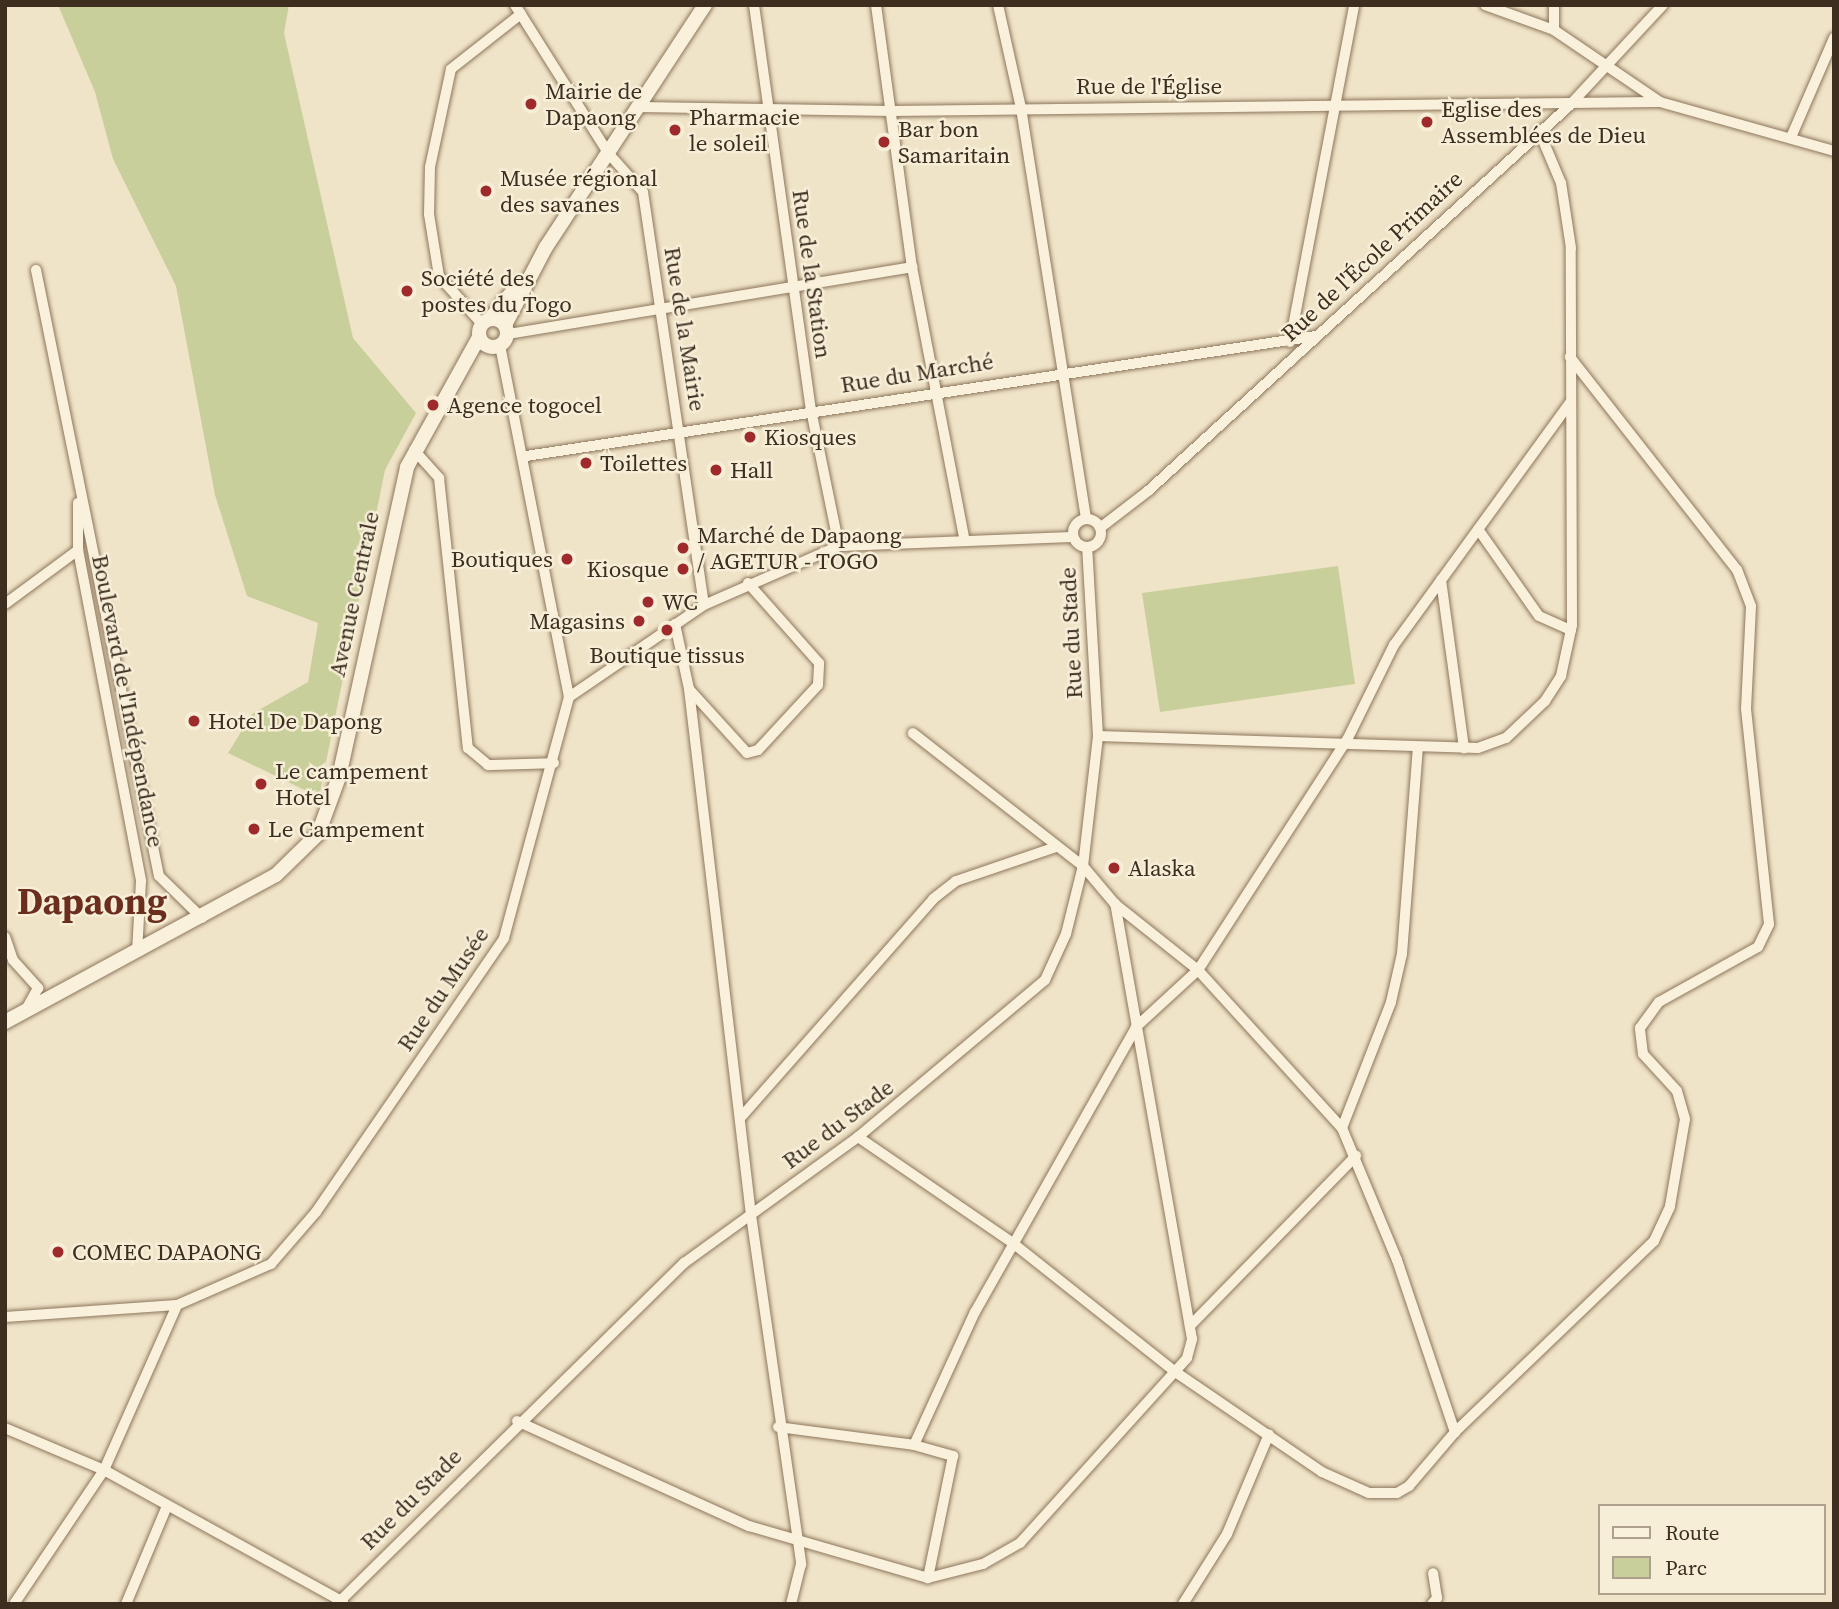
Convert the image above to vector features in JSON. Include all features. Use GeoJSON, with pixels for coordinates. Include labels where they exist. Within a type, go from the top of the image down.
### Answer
{"type":"FeatureCollection","features":[{"type":"Feature","properties":{"kind":"main road","name":"Avenue Centrale"},"geometry":{"type":"LineString","coordinates":[[5,1022],[202,918],[296,859],[326,816],[414,450],[484,326],[535,265],[705,5]]}},
{"type":"Feature","properties":{"kind":"main road","name":"Avenue Centrale"},"geometry":{"type":"LineString","coordinates":[[451,382],[500,338],[535,265]]}},
{"type":"Feature","properties":{"kind":"main road"},"geometry":{"type":"LineString","coordinates":[[484,326],[500,338]]}},
{"type":"Feature","properties":{"kind":"main road"},"geometry":{"type":"LineString","coordinates":[[484,326],[500,338]]}},
{"type":"Feature","properties":{"kind":"street","name":"Rue de la Station"},"geometry":{"type":"LineString","coordinates":[[754,5],[811,410],[839,546]]}},
{"type":"Feature","properties":{"kind":"street"},"geometry":{"type":"LineString","coordinates":[[876,5],[912,267],[964,537]]}},
{"type":"Feature","properties":{"kind":"street"},"geometry":{"type":"LineString","coordinates":[[569,697],[704,605],[748,583],[839,546],[964,537],[1073,537],[1087,547],[1099,541],[1100,528],[1086,519],[1060,373],[1021,108],[998,5]]}},
{"type":"Feature","properties":{"kind":"street"},"geometry":{"type":"LineString","coordinates":[[1290,342],[1338,106],[1354,5]]}},
{"type":"Feature","properties":{"kind":"street"},"geometry":{"type":"LineString","coordinates":[[1485,5],[1554,30],[1603,66],[1660,102],[1792,135],[1834,150]]}},
{"type":"Feature","properties":{"kind":"street"},"geometry":{"type":"LineString","coordinates":[[1554,5],[1554,30]]}},
{"type":"Feature","properties":{"kind":"street","name":"Rue de l'École Primaire"},"geometry":{"type":"LineString","coordinates":[[1100,528],[1569,106],[1603,66],[1663,5]]}},
{"type":"Feature","properties":{"kind":"street"},"geometry":{"type":"LineString","coordinates":[[484,326],[439,276],[429,214],[430,167],[451,69],[520,8]]}},
{"type":"Feature","properties":{"kind":"street","name":"Rue de la Mairie"},"geometry":{"type":"LineString","coordinates":[[520,8],[608,154],[643,192],[704,605]]}},
{"type":"Feature","properties":{"kind":"street"},"geometry":{"type":"LineString","coordinates":[[1792,135],[1834,38]]}},
{"type":"Feature","properties":{"kind":"street","name":"Rue de l'Église"},"geometry":{"type":"LineString","coordinates":[[639,107],[892,111],[1569,106],[1660,102]]}},
{"type":"Feature","properties":{"kind":"street"},"geometry":{"type":"LineString","coordinates":[[1098,736],[1347,740],[1418,748],[1464,748],[1506,738],[1545,701],[1561,677],[1571,630],[1569,226],[1539,131]]}},
{"type":"Feature","properties":{"kind":"street"},"geometry":{"type":"LineString","coordinates":[[500,338],[660,308],[912,267]]}},
{"type":"Feature","properties":{"kind":"street","name":"Boulevard de l'Indépendance"},"geometry":{"type":"LineString","coordinates":[[36,270],[78,500],[78,550],[141,881],[137,952]]}},
{"type":"Feature","properties":{"kind":"street","name":"Rue du Marché"},"geometry":{"type":"LineString","coordinates":[[526,456],[680,434],[937,390],[1290,342],[1316,336]]}},
{"type":"Feature","properties":{"kind":"street","name":"Rue du Musée"},"geometry":{"type":"LineString","coordinates":[[5,1317],[177,1305],[259,1273],[294,1242],[495,956],[513,915],[569,697],[526,456],[500,338]]}},
{"type":"Feature","properties":{"kind":"street"},"geometry":{"type":"LineString","coordinates":[[858,1137],[1014,1244],[1174,1371],[1322,1472],[1384,1495],[1409,1486],[1455,1432],[1654,1241],[1670,1206],[1685,1119],[1677,1091],[1643,1054],[1640,1028],[1659,1002],[1758,947],[1769,924],[1746,709],[1747,588],[1570,357]]}},
{"type":"Feature","properties":{"kind":"street"},"geometry":{"type":"LineString","coordinates":[[914,1445],[1014,1244],[1136,1027],[1198,970],[1347,740],[1394,645],[1570,403]]}},
{"type":"Feature","properties":{"kind":"street"},"geometry":{"type":"LineString","coordinates":[[414,450],[439,478],[468,748],[488,765],[554,763]]}},
{"type":"Feature","properties":{"kind":"street","name":"Boulevard de l'Indépendance"},"geometry":{"type":"LineString","coordinates":[[78,500],[90,528],[159,876],[202,918]]}},
{"type":"Feature","properties":{"kind":"street"},"geometry":{"type":"LineString","coordinates":[[1073,537],[1074,527],[1086,519]]}},
{"type":"Feature","properties":{"kind":"street"},"geometry":{"type":"LineString","coordinates":[[1478,529],[1539,616],[1571,630]]}},
{"type":"Feature","properties":{"kind":"street","name":"Rue du Stade"},"geometry":{"type":"LineString","coordinates":[[341,1602],[517,1421],[684,1263],[858,1137],[1045,980],[1066,934],[1083,866],[1098,736],[1087,547]]}},
{"type":"Feature","properties":{"kind":"street"},"geometry":{"type":"LineString","coordinates":[[5,604],[78,550]]}},
{"type":"Feature","properties":{"kind":"street"},"geometry":{"type":"LineString","coordinates":[[1441,580],[1464,748]]}},
{"type":"Feature","properties":{"kind":"street"},"geometry":{"type":"LineString","coordinates":[[690,689],[747,753],[818,685],[819,663],[748,583]]}},
{"type":"Feature","properties":{"kind":"street"},"geometry":{"type":"LineString","coordinates":[[90,614],[107,611]]}},
{"type":"Feature","properties":{"kind":"street"},"geometry":{"type":"LineString","coordinates":[[675,624],[690,689],[743,1116],[751,1215],[778,1427],[795,1541],[801,1564],[791,1604]]}},
{"type":"Feature","properties":{"kind":"street"},"geometry":{"type":"LineString","coordinates":[[913,733],[1083,866],[1115,904],[1198,970],[1342,1128],[1356,1156],[1455,1432]]}},
{"type":"Feature","properties":{"kind":"street"},"geometry":{"type":"LineString","coordinates":[[1342,1128],[1400,966],[1418,748]]}},
{"type":"Feature","properties":{"kind":"street"},"geometry":{"type":"LineString","coordinates":[[743,1116],[933,899],[967,876],[1056,847]]}},
{"type":"Feature","properties":{"kind":"street"},"geometry":{"type":"LineString","coordinates":[[517,1421],[795,1541],[928,1578],[983,1564],[1020,1543],[1190,1351],[1190,1326],[1115,904]]}},
{"type":"Feature","properties":{"kind":"street"},"geometry":{"type":"LineString","coordinates":[[5,937],[13,960],[38,988],[24,1013]]}},
{"type":"Feature","properties":{"kind":"street"},"geometry":{"type":"LineString","coordinates":[[1190,1326],[1356,1156]]}},
{"type":"Feature","properties":{"kind":"street"},"geometry":{"type":"LineString","coordinates":[[14,1604],[104,1470],[177,1305]]}},
{"type":"Feature","properties":{"kind":"street"},"geometry":{"type":"LineString","coordinates":[[778,1427],[914,1445],[953,1456],[928,1578]]}},
{"type":"Feature","properties":{"kind":"street"},"geometry":{"type":"LineString","coordinates":[[5,1428],[104,1470],[341,1602]]}},
{"type":"Feature","properties":{"kind":"street"},"geometry":{"type":"LineString","coordinates":[[1183,1604],[1227,1534],[1269,1434]]}},
{"type":"Feature","properties":{"kind":"street"},"geometry":{"type":"LineString","coordinates":[[126,1604],[167,1506]]}},
{"type":"Feature","properties":{"kind":"street"},"geometry":{"type":"LineString","coordinates":[[1432,1604],[1437,1598],[1433,1573]]}},
{"type":"Feature","properties":{"kind":"green space"},"geometry":{"type":"Polygon","coordinates":[[[58,5],[289,5],[284,33],[353,338],[416,413],[385,470],[319,797],[228,753],[252,714],[308,682],[318,623],[247,596],[215,495],[176,286],[113,159],[95,92],[58,5]]]}},
{"type":"Feature","properties":{"kind":"green space"},"geometry":{"type":"Polygon","coordinates":[[[1338,566],[1355,684],[1160,712],[1142,593],[1338,566]]]}},
{"type":"Feature","properties":{"kind":"place","name":"Mairie de Dapaong"},"geometry":{"type":"Point","coordinates":[531,104]}},
{"type":"Feature","properties":{"kind":"place","name":"Eglise des Assemblées de Dieu"},"geometry":{"type":"Point","coordinates":[1427,122]}},
{"type":"Feature","properties":{"kind":"place","name":"Pharmacie le soleil"},"geometry":{"type":"Point","coordinates":[675,130]}},
{"type":"Feature","properties":{"kind":"place","name":"Bar bon Samaritain"},"geometry":{"type":"Point","coordinates":[884,142]}},
{"type":"Feature","properties":{"kind":"place","name":"Musée régional des savanes"},"geometry":{"type":"Point","coordinates":[486,191]}},
{"type":"Feature","properties":{"kind":"place","name":"Société des postes du Togo"},"geometry":{"type":"Point","coordinates":[407,291]}},
{"type":"Feature","properties":{"kind":"place","name":"Agence togocel"},"geometry":{"type":"Point","coordinates":[433,405]}},
{"type":"Feature","properties":{"kind":"place","name":"Kiosques"},"geometry":{"type":"Point","coordinates":[750,437]}},
{"type":"Feature","properties":{"kind":"place","name":"Toilettes"},"geometry":{"type":"Point","coordinates":[586,463]}},
{"type":"Feature","properties":{"kind":"place","name":"Hall"},"geometry":{"type":"Point","coordinates":[716,470]}},
{"type":"Feature","properties":{"kind":"place","name":"Marché de Dapaong / AGETUR - TOGO"},"geometry":{"type":"Point","coordinates":[683,548]}},
{"type":"Feature","properties":{"kind":"place","name":"Boutiques"},"geometry":{"type":"Point","coordinates":[567,559]}},
{"type":"Feature","properties":{"kind":"place","name":"Kiosque"},"geometry":{"type":"Point","coordinates":[683,569]}},
{"type":"Feature","properties":{"kind":"place","name":"WC"},"geometry":{"type":"Point","coordinates":[648,602]}},
{"type":"Feature","properties":{"kind":"place","name":"Magasins"},"geometry":{"type":"Point","coordinates":[639,621]}},
{"type":"Feature","properties":{"kind":"place","name":"Boutique tissus"},"geometry":{"type":"Point","coordinates":[667,630]}},
{"type":"Feature","properties":{"kind":"place","name":"Hotel De Dapong"},"geometry":{"type":"Point","coordinates":[194,721]}},
{"type":"Feature","properties":{"kind":"place","name":"Le campement Hotel"},"geometry":{"type":"Point","coordinates":[261,784]}},
{"type":"Feature","properties":{"kind":"place","name":"Le Campement"},"geometry":{"type":"Point","coordinates":[254,829]}},
{"type":"Feature","properties":{"kind":"place","name":"Alaska"},"geometry":{"type":"Point","coordinates":[1114,868]}},
{"type":"Feature","properties":{"kind":"place","name":"COMEC DAPAONG"},"geometry":{"type":"Point","coordinates":[58,1252]}},
{"type":"Feature","properties":{"kind":"district","name":"Dapaong"},"geometry":{"type":"Point","coordinates":[92,901]}}]}
